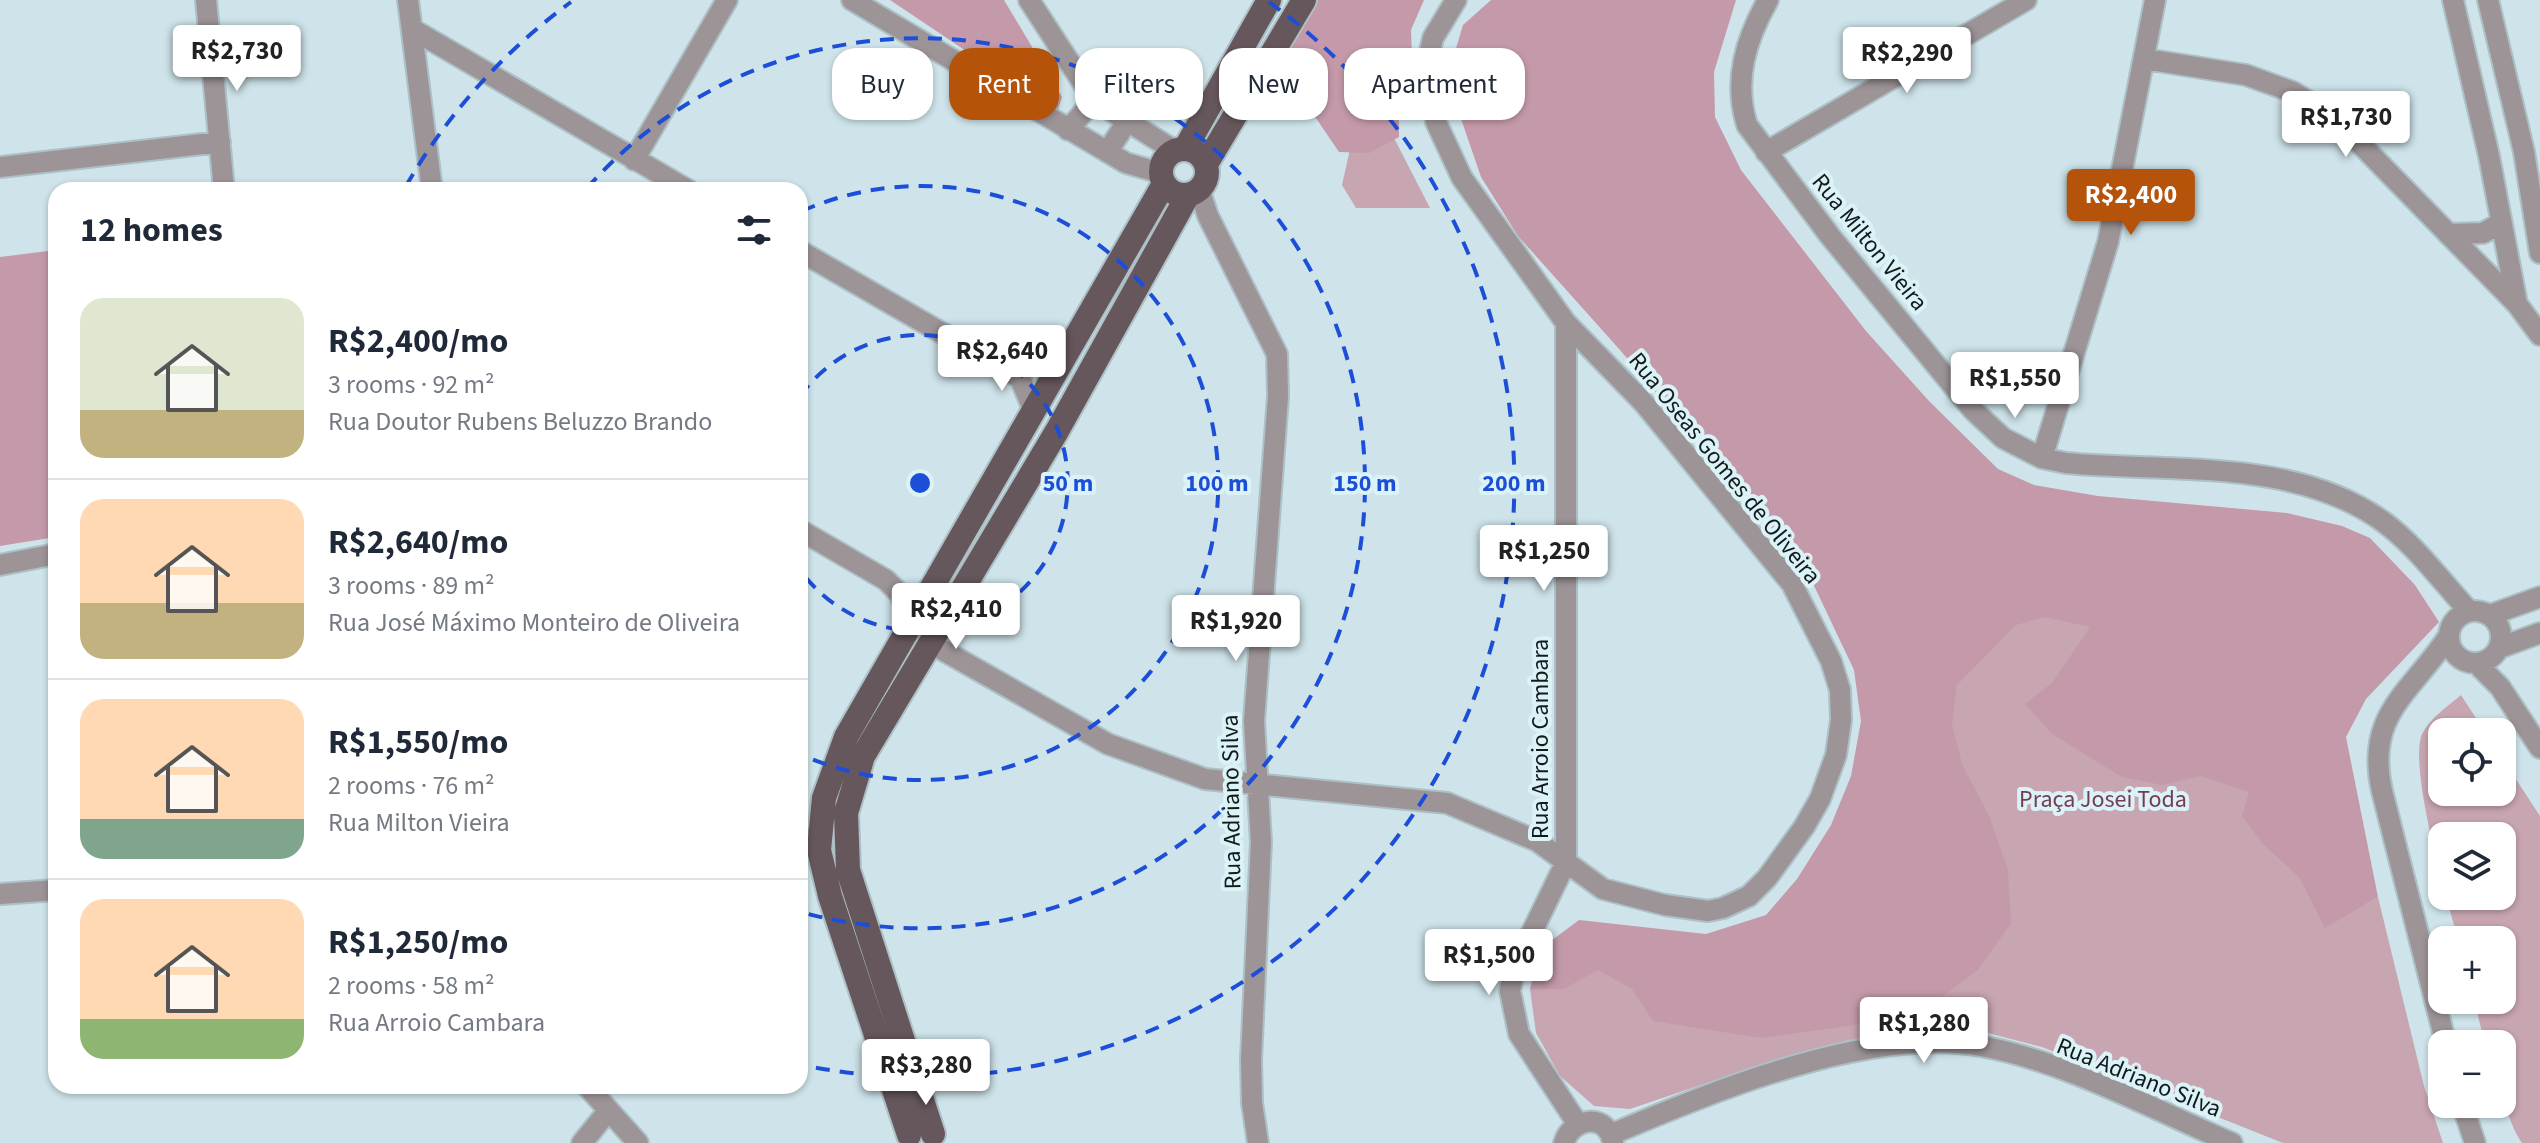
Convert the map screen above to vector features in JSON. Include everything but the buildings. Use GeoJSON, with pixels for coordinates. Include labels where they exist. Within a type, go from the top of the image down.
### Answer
{"type":"FeatureCollection","features":[{"type":"Feature","properties":{"kind":"main road"},"geometry":{"type":"LineString","coordinates":[[921,1139],[830,896],[819,850],[824,798],[833,768],[846,737],[1162,179],[1162,163],[1180,150],[1269,0]]}},
{"type":"Feature","properties":{"kind":"main road"},"geometry":{"type":"LineString","coordinates":[[921,1139],[848,870],[844,841],[846,813],[863,756],[932,644],[1194,192],[1206,178],[1206,164],[1304,0]]}},
{"type":"Feature","properties":{"kind":"main road"},"geometry":{"type":"LineString","coordinates":[[1180,150],[1198,154],[1206,164]]}},
{"type":"Feature","properties":{"kind":"main road"},"geometry":{"type":"LineString","coordinates":[[1162,179],[1175,193],[1194,192]]}},
{"type":"Feature","properties":{"kind":"street"},"geometry":{"type":"LineString","coordinates":[[206,0],[223,182]]}},
{"type":"Feature","properties":{"kind":"street"},"geometry":{"type":"LineString","coordinates":[[408,0],[431,182]]}},
{"type":"Feature","properties":{"kind":"street"},"geometry":{"type":"LineString","coordinates":[[634,160],[727,0]]}},
{"type":"Feature","properties":{"kind":"street"},"geometry":{"type":"LineString","coordinates":[[852,0],[1068,130],[1162,179]]}},
{"type":"Feature","properties":{"kind":"street"},"geometry":{"type":"LineString","coordinates":[[1029,0],[1075,71]]}},
{"type":"Feature","properties":{"kind":"street","name":"Rua Oseas Gomes de Oliveira"},"geometry":{"type":"LineString","coordinates":[[932,644],[1133,756],[1205,779],[1447,803],[1537,841],[1603,889],[1618,895],[1708,911],[1736,904],[1767,878],[1810,817],[1836,755],[1841,720],[1840,690],[1831,661],[1792,584],[1643,402],[1566,323],[1462,178],[1436,122],[1427,64],[1433,38],[1456,0]]}},
{"type":"Feature","properties":{"kind":"street","name":"Rua Milton Vieira"},"geometry":{"type":"LineString","coordinates":[[1768,0],[1747,38],[1741,90],[1747,125],[1973,410],[2003,438],[2042,458],[2102,467],[2277,478],[2334,495],[2382,521],[2441,576],[2464,613]]}},
{"type":"Feature","properties":{"kind":"street"},"geometry":{"type":"LineString","coordinates":[[1766,152],[2026,0]]}},
{"type":"Feature","properties":{"kind":"street"},"geometry":{"type":"LineString","coordinates":[[2042,458],[2108,242],[2155,0]]}},
{"type":"Feature","properties":{"kind":"street"},"geometry":{"type":"LineString","coordinates":[[2453,0],[2517,304]]}},
{"type":"Feature","properties":{"kind":"street"},"geometry":{"type":"LineString","coordinates":[[2488,0],[2524,152],[2540,253]]}},
{"type":"Feature","properties":{"kind":"street"},"geometry":{"type":"LineString","coordinates":[[412,29],[674,182]]}},
{"type":"Feature","properties":{"kind":"street"},"geometry":{"type":"LineString","coordinates":[[2145,59],[2246,75],[2293,92],[2336,119],[2517,304],[2540,335]]}},
{"type":"Feature","properties":{"kind":"street"},"geometry":{"type":"LineString","coordinates":[[1068,130],[1077,120]]}},
{"type":"Feature","properties":{"kind":"street"},"geometry":{"type":"LineString","coordinates":[[1107,152],[1128,120]]}},
{"type":"Feature","properties":{"kind":"street"},"geometry":{"type":"LineString","coordinates":[[1131,120],[1180,150]]}},
{"type":"Feature","properties":{"kind":"street"},"geometry":{"type":"LineString","coordinates":[[0,167],[220,142]]}},
{"type":"Feature","properties":{"kind":"street","name":"Rua Adriano Silva"},"geometry":{"type":"LineString","coordinates":[[1194,192],[1260,314],[1277,354],[1278,396],[1254,721],[1261,842],[1251,1060],[1252,1103],[1258,1143]]}},
{"type":"Feature","properties":{"kind":"street"},"geometry":{"type":"LineString","coordinates":[[2448,234],[2483,233],[2501,223]]}},
{"type":"Feature","properties":{"kind":"street"},"geometry":{"type":"LineString","coordinates":[[808,256],[1020,378],[1033,409]]}},
{"type":"Feature","properties":{"kind":"street","name":"Rua Arroio Cambara"},"geometry":{"type":"LineString","coordinates":[[1566,323],[1566,862],[1520,956],[1510,991],[1519,1034],[1577,1123]]}},
{"type":"Feature","properties":{"kind":"street"},"geometry":{"type":"LineString","coordinates":[[808,535],[886,580],[900,594],[911,625]]}},
{"type":"Feature","properties":{"kind":"street"},"geometry":{"type":"LineString","coordinates":[[0,565],[48,556]]}},
{"type":"Feature","properties":{"kind":"street"},"geometry":{"type":"LineString","coordinates":[[2442,1030],[2378,773],[2378,738],[2384,721],[2429,666],[2451,645],[2464,613],[2490,615],[2540,597]]}},
{"type":"Feature","properties":{"kind":"street"},"geometry":{"type":"LineString","coordinates":[[2489,655],[2501,636],[2490,615]]}},
{"type":"Feature","properties":{"kind":"street"},"geometry":{"type":"LineString","coordinates":[[2451,645],[2489,655],[2540,633]]}},
{"type":"Feature","properties":{"kind":"street"},"geometry":{"type":"LineString","coordinates":[[2489,655],[2500,687],[2540,748]]}},
{"type":"Feature","properties":{"kind":"street"},"geometry":{"type":"LineString","coordinates":[[808,841],[819,850]]}},
{"type":"Feature","properties":{"kind":"street"},"geometry":{"type":"LineString","coordinates":[[0,894],[48,891]]}},
{"type":"Feature","properties":{"kind":"street","name":"Rua Adriano Silva"},"geometry":{"type":"LineString","coordinates":[[1612,1139],[1698,1098],[1804,1065],[1880,1048],[1948,1042],[2011,1053],[2188,1134],[2232,1143]]}},
{"type":"Feature","properties":{"kind":"street"},"geometry":{"type":"LineString","coordinates":[[594,1094],[638,1143]]}},
{"type":"Feature","properties":{"kind":"street"},"geometry":{"type":"LineString","coordinates":[[582,1143],[608,1111]]}},
{"type":"Feature","properties":{"kind":"street"},"geometry":{"type":"LineString","coordinates":[[2467,1118],[2475,1143]]}},
{"type":"Feature","properties":{"kind":"street"},"geometry":{"type":"LineString","coordinates":[[1564,1143],[1567,1133],[1577,1123],[1590,1120],[1603,1124],[1612,1139]]}},
{"type":"Feature","properties":{"kind":"green space"},"geometry":{"type":"Polygon","coordinates":[[[1348,0],[1364,48],[1344,48],[1344,108],[1328,106],[1328,48],[1320,48],[1348,0]]]}},
{"type":"Feature","properties":{"kind":"green space","name":"Praça Josei Toda"},"geometry":{"type":"Polygon","coordinates":[[[1520,0],[1723,0],[1714,34],[1713,140],[1962,457],[2365,678],[2339,752],[2366,904],[2378,897],[2428,1098],[2428,1118],[2435,1118],[2443,1143],[2283,1143],[2042,1047],[1988,1033],[1955,1030],[1849,1040],[1754,1067],[1630,1109],[1594,1106],[1560,1076],[1536,1033],[1530,989],[1553,989],[1566,953],[1741,941],[1832,850],[1875,698],[1520,0]]]}},
{"type":"Feature","properties":{"kind":"green space"},"geometry":{"type":"Polygon","coordinates":[[[1357,120],[1388,120],[1430,208],[1356,208],[1342,185],[1357,120]]]}},
{"type":"Feature","properties":{"kind":"green space"},"geometry":{"type":"Polygon","coordinates":[[[2461,695],[2476,718],[2434,718],[2461,695]]]}},
{"type":"Feature","properties":{"kind":"green space"},"geometry":{"type":"Polygon","coordinates":[[[2428,725],[2428,806],[2516,806],[2516,779],[2540,816],[2540,1143],[2522,1143],[2510,1118],[2516,1118],[2516,1030],[2482,1030],[2478,1014],[2516,1014],[2516,926],[2454,926],[2450,910],[2516,910],[2516,822],[2428,822],[2419,763],[2419,746],[2428,725]]]}},
{"type":"Feature","properties":{"kind":"shaded area"},"geometry":{"type":"Polygon","coordinates":[[[890,0],[1004,0],[1033,48],[962,48],[890,0]]]}},
{"type":"Feature","properties":{"kind":"shaded area"},"geometry":{"type":"Polygon","coordinates":[[[1316,0],[1424,0],[1411,30],[1412,48],[1344,48],[1344,120],[1399,120],[1399,137],[1369,153],[1339,152],[1317,120],[1328,120],[1328,48],[1290,48],[1316,0]]]}},
{"type":"Feature","properties":{"kind":"shaded area","name":"Praça Josei Toda"},"geometry":{"type":"Polygon","coordinates":[[[1491,0],[1736,0],[1714,72],[1715,117],[1741,170],[1866,331],[1929,401],[1998,469],[2034,485],[2098,496],[2287,513],[2342,526],[2370,538],[2415,585],[2439,622],[2366,699],[2346,737],[2378,897],[2325,928],[2299,877],[2263,844],[2242,816],[2249,792],[2201,776],[2162,785],[2122,777],[2052,734],[2025,704],[2052,683],[2090,627],[2045,617],[2016,625],[1957,685],[1952,724],[1962,764],[1990,818],[2008,870],[2011,923],[1978,970],[1921,1012],[1761,1038],[1653,1021],[1632,989],[1598,970],[1564,989],[1530,989],[1540,949],[1579,920],[1706,934],[1766,915],[1797,879],[1831,825],[1851,776],[1861,721],[1854,670],[1808,573],[1620,350],[1518,236],[1481,177],[1461,120],[1525,120],[1525,48],[1456,48],[1463,25],[1491,0]]]}},
{"type":"Feature","properties":{"kind":"shaded area"},"geometry":{"type":"Polygon","coordinates":[[[48,251],[48,538],[0,546],[0,257],[48,251]]]}}]}
